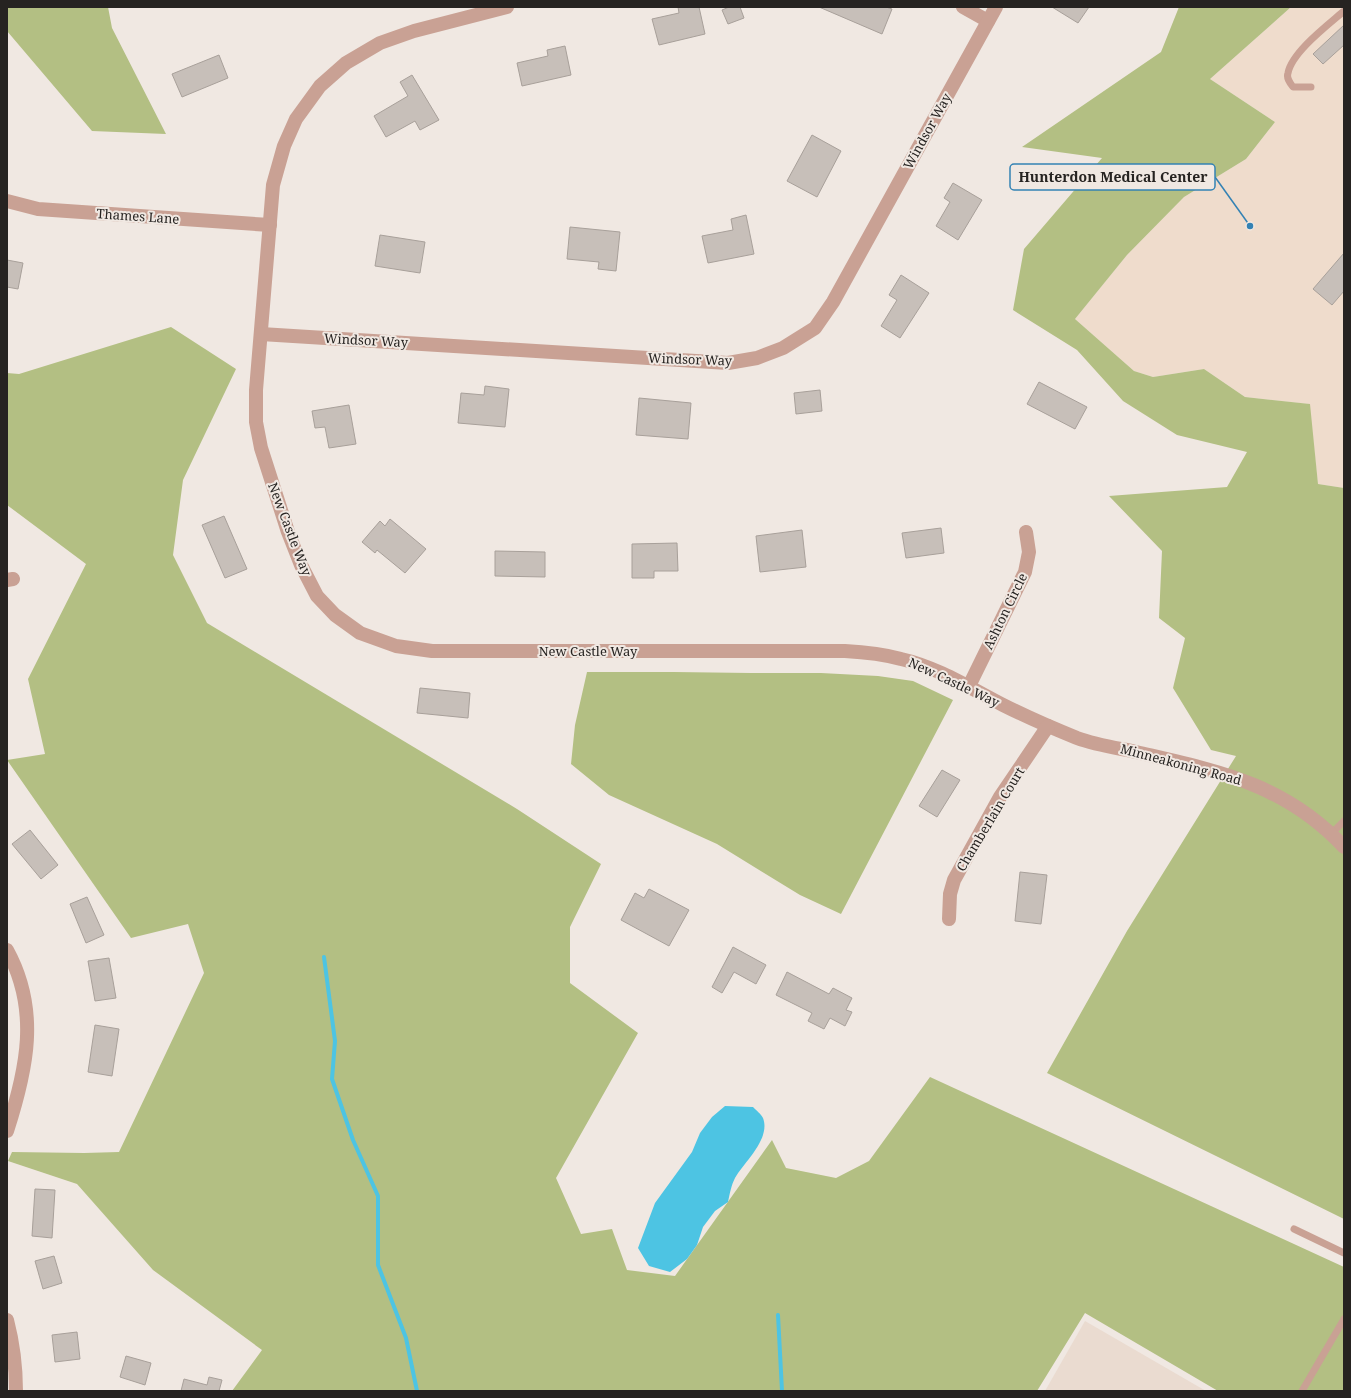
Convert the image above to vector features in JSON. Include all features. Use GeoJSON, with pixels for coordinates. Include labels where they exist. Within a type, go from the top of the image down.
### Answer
{"type":"FeatureCollection","features":[{"type":"Feature","properties":{"kind":"street","name":"New Castle Way"},"geometry":{"type":"LineString","coordinates":[[507,7],[414,30],[380,43],[346,63],[320,86],[296,119],[284,146],[273,185],[256,390],[256,422],[261,448],[288,532],[301,565],[317,596],[335,615],[360,633],[396,646],[432,651],[844,651],[870,653],[902,659],[924,666],[969,686],[1048,726]]}},
{"type":"Feature","properties":{"kind":"street"},"geometry":{"type":"LineString","coordinates":[[963,7],[988,21]]}},
{"type":"Feature","properties":{"kind":"street","name":"Windsor Way"},"geometry":{"type":"LineString","coordinates":[[261,334],[728,362],[757,358],[783,348],[814,328],[832,302],[996,7]]}},
{"type":"Feature","properties":{"kind":"street","name":"Thames Lane"},"geometry":{"type":"LineString","coordinates":[[7,201],[38,209],[270,225]]}},
{"type":"Feature","properties":{"kind":"street","name":"Ashton Circle"},"geometry":{"type":"LineString","coordinates":[[969,686],[1025,572],[1029,552],[1026,532]]}},
{"type":"Feature","properties":{"kind":"street","name":"Minneakoning Road"},"geometry":{"type":"LineString","coordinates":[[1048,726],[1080,739],[1212,770],[1242,779],[1269,791],[1304,811],[1332,833],[1344,846]]}},
{"type":"Feature","properties":{"kind":"street","name":"Chamberlain Court"},"geometry":{"type":"LineString","coordinates":[[949,919],[950,894],[954,880],[1000,797],[1048,726]]}},
{"type":"Feature","properties":{"kind":"street"},"geometry":{"type":"LineString","coordinates":[[7,950],[24,994],[28,1016],[25,1067],[7,1131]]}},
{"type":"Feature","properties":{"kind":"street"},"geometry":{"type":"LineString","coordinates":[[7,1320],[13,1343],[16,1391]]}},
{"type":"Feature","properties":{"kind":"lane"},"geometry":{"type":"LineString","coordinates":[[1311,86],[1293,86],[1289,81],[1287,74],[1290,66],[1300,51],[1344,11]]}},
{"type":"Feature","properties":{"kind":"lane"},"geometry":{"type":"LineString","coordinates":[[1332,833],[1344,821]]}},
{"type":"Feature","properties":{"kind":"lane"},"geometry":{"type":"LineString","coordinates":[[1294,1229],[1344,1253]]}},
{"type":"Feature","properties":{"kind":"lane"},"geometry":{"type":"LineString","coordinates":[[1302,1391],[1344,1318]]}},
{"type":"Feature","properties":{"kind":"shaded area"},"geometry":{"type":"Polygon","coordinates":[[[1291,7],[1344,7],[1344,488],[1318,484],[1309,404],[1245,397],[1204,369],[1153,377],[1134,371],[1075,319],[1127,255],[1184,197],[1246,159],[1275,122],[1210,79],[1291,7]]]}},
{"type":"Feature","properties":{"kind":"shaded area"},"geometry":{"type":"Polygon","coordinates":[[[1085,1321],[1206,1391],[1045,1391],[1085,1321]]]}},
{"type":"Feature","properties":{"kind":"green space"},"geometry":{"type":"Polygon","coordinates":[[[7,7],[108,7],[112,28],[166,134],[92,131],[7,31],[7,7]]]}},
{"type":"Feature","properties":{"kind":"green space"},"geometry":{"type":"Polygon","coordinates":[[[1179,7],[1291,7],[1210,79],[1275,122],[1246,159],[1184,197],[1127,255],[1075,319],[1134,371],[1153,377],[1204,369],[1245,397],[1310,404],[1318,484],[1344,488],[1344,1219],[1047,1073],[1127,931],[1236,756],[1211,750],[1173,688],[1185,638],[1159,618],[1162,551],[1109,496],[1227,487],[1247,452],[1177,435],[1123,401],[1077,350],[1013,310],[1024,249],[1102,158],[1022,147],[1161,52],[1179,7]]]}},
{"type":"Feature","properties":{"kind":"green space"},"geometry":{"type":"Polygon","coordinates":[[[171,327],[236,369],[183,480],[173,555],[207,623],[517,809],[601,864],[570,927],[570,983],[638,1033],[556,1178],[581,1234],[612,1229],[627,1270],[675,1276],[772,1140],[786,1168],[836,1178],[869,1161],[930,1077],[1344,1267],[1344,1391],[1218,1391],[1085,1313],[1037,1391],[232,1391],[262,1350],[153,1270],[77,1184],[8,1161],[12,1152],[119,1152],[204,973],[188,924],[131,938],[7,760],[45,754],[28,679],[86,564],[7,505],[7,373],[19,374],[171,327]]]}},
{"type":"Feature","properties":{"kind":"green space"},"geometry":{"type":"Polygon","coordinates":[[[587,672],[821,673],[878,676],[913,681],[953,700],[841,914],[800,895],[717,844],[609,795],[571,764],[575,725],[587,672]]]}},
{"type":"Feature","properties":{"kind":"water"},"geometry":{"type":"Polygon","coordinates":[[[725,1106],[753,1107],[758,1112],[763,1118],[764,1126],[760,1142],[735,1178],[728,1202],[715,1211],[703,1227],[697,1245],[687,1259],[670,1272],[649,1266],[638,1248],[655,1203],[692,1152],[700,1133],[712,1117],[725,1106]]]}},
{"type":"Feature","properties":{"kind":"building"},"geometry":{"type":"Polygon","coordinates":[[[678,7],[699,7],[705,34],[659,45],[652,19],[679,13],[678,7]]]}},
{"type":"Feature","properties":{"kind":"building"},"geometry":{"type":"Polygon","coordinates":[[[729,7],[740,7],[744,18],[728,24],[722,10],[729,7]]]}},
{"type":"Feature","properties":{"kind":"building"},"geometry":{"type":"Polygon","coordinates":[[[819,7],[886,7],[892,9],[882,34],[819,7]]]}},
{"type":"Feature","properties":{"kind":"building"},"geometry":{"type":"Polygon","coordinates":[[[1052,7],[1089,7],[1078,23],[1052,7]]]}},
{"type":"Feature","properties":{"kind":"building"},"geometry":{"type":"Polygon","coordinates":[[[1344,25],[1344,45],[1323,64],[1313,54],[1344,25]]]}},
{"type":"Feature","properties":{"kind":"building"},"geometry":{"type":"Polygon","coordinates":[[[565,46],[571,75],[522,86],[517,63],[548,56],[547,50],[565,46]]]}},
{"type":"Feature","properties":{"kind":"building"},"geometry":{"type":"Polygon","coordinates":[[[219,55],[228,78],[182,97],[172,74],[219,55]]]}},
{"type":"Feature","properties":{"kind":"building"},"geometry":{"type":"Polygon","coordinates":[[[412,75],[439,120],[420,130],[415,121],[386,137],[374,116],[408,96],[400,82],[412,75]]]}},
{"type":"Feature","properties":{"kind":"building"},"geometry":{"type":"Polygon","coordinates":[[[812,135],[841,151],[817,197],[787,181],[812,135]]]}},
{"type":"Feature","properties":{"kind":"building"},"geometry":{"type":"Polygon","coordinates":[[[953,183],[982,200],[958,240],[936,226],[950,202],[944,198],[953,183]]]}},
{"type":"Feature","properties":{"kind":"building"},"geometry":{"type":"Polygon","coordinates":[[[746,215],[754,254],[708,263],[702,236],[733,230],[731,219],[746,215]]]}},
{"type":"Feature","properties":{"kind":"building"},"geometry":{"type":"Polygon","coordinates":[[[570,227],[620,232],[616,271],[598,269],[599,262],[567,259],[570,227]]]}},
{"type":"Feature","properties":{"kind":"building"},"geometry":{"type":"Polygon","coordinates":[[[380,235],[425,242],[420,273],[375,266],[380,235]]]}},
{"type":"Feature","properties":{"kind":"building"},"geometry":{"type":"Polygon","coordinates":[[[1344,253],[1344,291],[1332,305],[1313,289],[1344,253]]]}},
{"type":"Feature","properties":{"kind":"building"},"geometry":{"type":"Polygon","coordinates":[[[7,260],[23,263],[18,289],[7,287],[7,260]]]}},
{"type":"Feature","properties":{"kind":"building"},"geometry":{"type":"Polygon","coordinates":[[[901,275],[929,293],[900,338],[881,326],[897,300],[889,295],[901,275]]]}},
{"type":"Feature","properties":{"kind":"building"},"geometry":{"type":"Polygon","coordinates":[[[1039,382],[1087,407],[1075,429],[1027,404],[1039,382]]]}},
{"type":"Feature","properties":{"kind":"building"},"geometry":{"type":"Polygon","coordinates":[[[485,386],[509,389],[505,427],[458,423],[461,393],[484,395],[485,386]]]}},
{"type":"Feature","properties":{"kind":"building"},"geometry":{"type":"Polygon","coordinates":[[[820,390],[822,411],[796,414],[794,393],[820,390]]]}},
{"type":"Feature","properties":{"kind":"building"},"geometry":{"type":"Polygon","coordinates":[[[639,398],[691,403],[688,439],[636,435],[639,398]]]}},
{"type":"Feature","properties":{"kind":"building"},"geometry":{"type":"Polygon","coordinates":[[[349,405],[356,444],[329,448],[325,427],[315,428],[312,411],[349,405]]]}},
{"type":"Feature","properties":{"kind":"building"},"geometry":{"type":"Polygon","coordinates":[[[224,516],[247,569],[225,578],[202,525],[224,516]]]}},
{"type":"Feature","properties":{"kind":"building"},"geometry":{"type":"Polygon","coordinates":[[[390,519],[426,549],[405,573],[377,550],[375,553],[362,542],[380,521],[385,526],[390,519]]]}},
{"type":"Feature","properties":{"kind":"building"},"geometry":{"type":"Polygon","coordinates":[[[941,528],[944,553],[906,558],[902,533],[941,528]]]}},
{"type":"Feature","properties":{"kind":"building"},"geometry":{"type":"Polygon","coordinates":[[[802,530],[806,567],[760,572],[756,536],[802,530]]]}},
{"type":"Feature","properties":{"kind":"building"},"geometry":{"type":"Polygon","coordinates":[[[677,543],[678,571],[654,571],[654,578],[632,578],[632,544],[677,543]]]}},
{"type":"Feature","properties":{"kind":"building"},"geometry":{"type":"Polygon","coordinates":[[[495,551],[545,552],[545,577],[495,576],[495,551]]]}},
{"type":"Feature","properties":{"kind":"building"},"geometry":{"type":"Polygon","coordinates":[[[420,688],[470,693],[468,718],[417,713],[420,688]]]}},
{"type":"Feature","properties":{"kind":"building"},"geometry":{"type":"Polygon","coordinates":[[[942,770],[960,780],[937,817],[919,806],[942,770]]]}},
{"type":"Feature","properties":{"kind":"building"},"geometry":{"type":"Polygon","coordinates":[[[30,830],[58,865],[41,879],[12,844],[30,830]]]}},
{"type":"Feature","properties":{"kind":"building"},"geometry":{"type":"Polygon","coordinates":[[[1020,872],[1047,875],[1041,924],[1015,921],[1020,872]]]}},
{"type":"Feature","properties":{"kind":"building"},"geometry":{"type":"Polygon","coordinates":[[[649,889],[689,910],[669,946],[621,920],[635,893],[644,898],[649,889]]]}},
{"type":"Feature","properties":{"kind":"building"},"geometry":{"type":"Polygon","coordinates":[[[87,897],[104,935],[86,943],[70,904],[87,897]]]}},
{"type":"Feature","properties":{"kind":"building"},"geometry":{"type":"Polygon","coordinates":[[[733,947],[766,965],[756,984],[734,972],[722,993],[712,987],[733,947]]]}},
{"type":"Feature","properties":{"kind":"building"},"geometry":{"type":"Polygon","coordinates":[[[109,958],[116,998],[95,1001],[88,961],[109,958]]]}},
{"type":"Feature","properties":{"kind":"building"},"geometry":{"type":"Polygon","coordinates":[[[787,972],[829,994],[833,988],[852,998],[846,1010],[852,1012],[845,1026],[830,1018],[824,1029],[808,1021],[812,1013],[776,995],[787,972]]]}},
{"type":"Feature","properties":{"kind":"building"},"geometry":{"type":"Polygon","coordinates":[[[95,1025],[119,1029],[112,1076],[88,1072],[95,1025]]]}},
{"type":"Feature","properties":{"kind":"building"},"geometry":{"type":"Polygon","coordinates":[[[35,1189],[55,1190],[52,1238],[32,1236],[35,1189]]]}},
{"type":"Feature","properties":{"kind":"building"},"geometry":{"type":"Polygon","coordinates":[[[54,1256],[62,1283],[43,1289],[35,1261],[54,1256]]]}},
{"type":"Feature","properties":{"kind":"building"},"geometry":{"type":"Polygon","coordinates":[[[77,1332],[80,1359],[55,1362],[52,1335],[77,1332]]]}},
{"type":"Feature","properties":{"kind":"building"},"geometry":{"type":"Polygon","coordinates":[[[126,1356],[151,1363],[145,1385],[120,1377],[126,1356]]]}},
{"type":"Feature","properties":{"kind":"building"},"geometry":{"type":"Polygon","coordinates":[[[209,1377],[222,1380],[219,1391],[181,1391],[184,1379],[207,1385],[209,1377]]]}},
{"type":"Feature","properties":{"kind":"waterway"},"geometry":{"type":"LineString","coordinates":[[324,957],[335,1041],[332,1079],[353,1140],[378,1196],[378,1265],[406,1338],[417,1391]]}},
{"type":"Feature","properties":{"kind":"waterway"},"geometry":{"type":"LineString","coordinates":[[778,1315],[782,1391]]}},
{"type":"Feature","properties":{"kind":"place","name":"Hunterdon Medical Center"},"geometry":{"type":"Point","coordinates":[1250,226]}}]}
